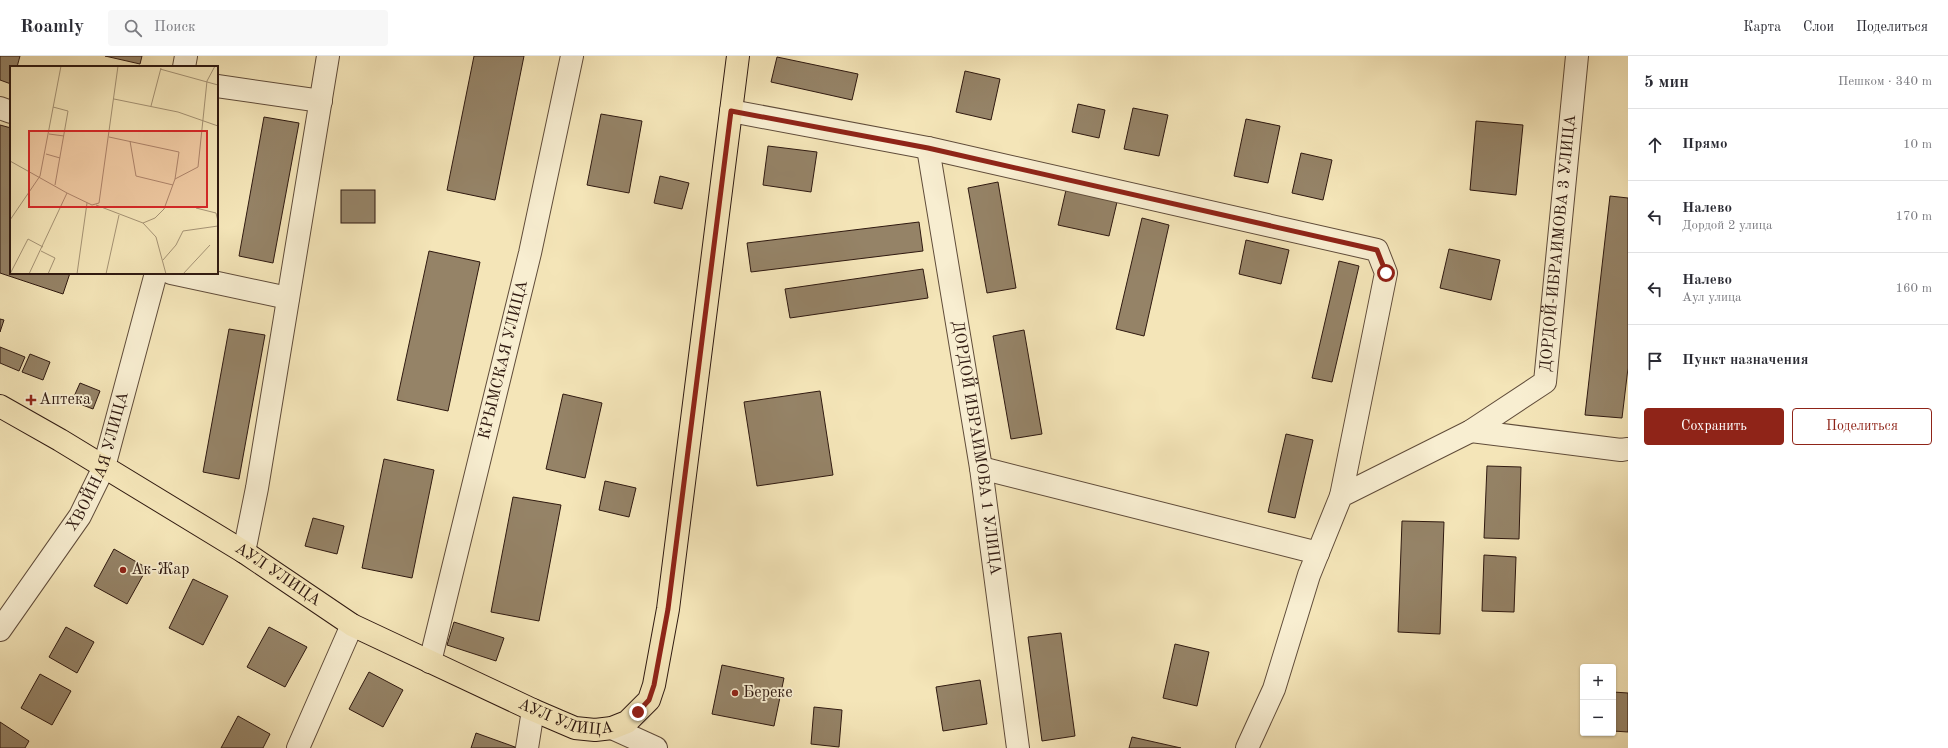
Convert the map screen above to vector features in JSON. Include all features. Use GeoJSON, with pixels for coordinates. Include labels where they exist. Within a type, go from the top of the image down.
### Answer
{"type":"FeatureCollection","features":[{"type":"Feature","properties":{"kind":"main road","name":"АУЛ УЛИЦА"},"geometry":{"type":"LineString","coordinates":[[0,406],[244,552],[352,625],[533,710],[575,728],[595,730],[612,728],[627,722],[649,700],[654,685],[668,609],[738,56]]}},
{"type":"Feature","properties":{"kind":"street"},"geometry":{"type":"LineString","coordinates":[[184,66],[186,56]]}},
{"type":"Feature","properties":{"kind":"street"},"geometry":{"type":"LineString","coordinates":[[244,552],[257,488],[328,56]]}},
{"type":"Feature","properties":{"kind":"street","name":"КРЫМСКАЯ УЛИЦА"},"geometry":{"type":"LineString","coordinates":[[430,662],[530,253],[572,56]]}},
{"type":"Feature","properties":{"kind":"street","name":"ДОРДОЙ-ИБРАИМОВА 3 УЛИЦА"},"geometry":{"type":"LineString","coordinates":[[1340,496],[1471,431],[1545,382],[1577,56]]}},
{"type":"Feature","properties":{"kind":"street"},"geometry":{"type":"LineString","coordinates":[[218,86],[321,101]]}},
{"type":"Feature","properties":{"kind":"street"},"geometry":{"type":"LineString","coordinates":[[0,108],[10,112]]}},
{"type":"Feature","properties":{"kind":"street"},"geometry":{"type":"LineString","coordinates":[[731,111],[928,148],[1377,250],[1386,273],[1340,496],[1309,575],[1274,689],[1247,748]]}},
{"type":"Feature","properties":{"kind":"street","name":"ДОРДОЙ ИБРАИМОВА 1 УЛИЦА"},"geometry":{"type":"LineString","coordinates":[[928,148],[981,468],[1018,748]]}},
{"type":"Feature","properties":{"kind":"street","name":"ХВОЙНАЯ УЛИЦА"},"geometry":{"type":"LineString","coordinates":[[0,630],[80,516],[104,467],[156,274]]}},
{"type":"Feature","properties":{"kind":"street"},"geometry":{"type":"LineString","coordinates":[[176,274],[288,298]]}},
{"type":"Feature","properties":{"kind":"street"},"geometry":{"type":"LineString","coordinates":[[1471,431],[1621,450],[1628,449]]}},
{"type":"Feature","properties":{"kind":"street"},"geometry":{"type":"LineString","coordinates":[[981,468],[1318,553]]}},
{"type":"Feature","properties":{"kind":"street"},"geometry":{"type":"LineString","coordinates":[[298,748],[352,625]]}},
{"type":"Feature","properties":{"kind":"street"},"geometry":{"type":"LineString","coordinates":[[528,748],[533,710]]}},
{"type":"Feature","properties":{"kind":"street"},"geometry":{"type":"LineString","coordinates":[[612,728],[656,748]]}},
{"type":"Feature","properties":{"kind":"building"},"geometry":{"type":"Polygon","coordinates":[[[0,56],[20,56],[17,66],[10,66],[10,84],[0,80],[0,56]]]}},
{"type":"Feature","properties":{"kind":"building"},"geometry":{"type":"Polygon","coordinates":[[[105,56],[142,56],[140,64],[105,56]]]}},
{"type":"Feature","properties":{"kind":"building"},"geometry":{"type":"Polygon","coordinates":[[[474,56],[524,56],[495,200],[447,190],[474,56]]]}},
{"type":"Feature","properties":{"kind":"building"},"geometry":{"type":"Polygon","coordinates":[[[777,57],[858,74],[852,100],[771,82],[777,57]]]}},
{"type":"Feature","properties":{"kind":"building"},"geometry":{"type":"Polygon","coordinates":[[[965,71],[1000,79],[991,120],[956,112],[965,71]]]}},
{"type":"Feature","properties":{"kind":"building"},"geometry":{"type":"Polygon","coordinates":[[[1078,104],[1105,110],[1099,138],[1072,132],[1078,104]]]}},
{"type":"Feature","properties":{"kind":"building"},"geometry":{"type":"Polygon","coordinates":[[[1133,108],[1168,115],[1159,156],[1124,149],[1133,108]]]}},
{"type":"Feature","properties":{"kind":"building"},"geometry":{"type":"Polygon","coordinates":[[[601,114],[642,121],[629,193],[587,185],[601,114]]]}},
{"type":"Feature","properties":{"kind":"building"},"geometry":{"type":"Polygon","coordinates":[[[264,117],[299,123],[273,263],[239,256],[264,117]]]}},
{"type":"Feature","properties":{"kind":"building"},"geometry":{"type":"Polygon","coordinates":[[[1246,119],[1280,126],[1268,183],[1234,176],[1246,119]]]}},
{"type":"Feature","properties":{"kind":"building"},"geometry":{"type":"Polygon","coordinates":[[[1476,121],[1523,125],[1516,195],[1470,190],[1476,121]]]}},
{"type":"Feature","properties":{"kind":"building"},"geometry":{"type":"Polygon","coordinates":[[[0,125],[10,128],[10,274],[70,274],[63,294],[0,273],[0,125]]]}},
{"type":"Feature","properties":{"kind":"building"},"geometry":{"type":"Polygon","coordinates":[[[768,146],[817,152],[811,192],[763,185],[768,146]]]}},
{"type":"Feature","properties":{"kind":"building"},"geometry":{"type":"Polygon","coordinates":[[[1301,153],[1332,160],[1323,200],[1292,193],[1301,153]]]}},
{"type":"Feature","properties":{"kind":"building"},"geometry":{"type":"Polygon","coordinates":[[[660,176],[689,183],[682,209],[654,203],[660,176]]]}},
{"type":"Feature","properties":{"kind":"building"},"geometry":{"type":"Polygon","coordinates":[[[998,182],[1016,288],[987,293],[968,188],[998,182]]]}},
{"type":"Feature","properties":{"kind":"building"},"geometry":{"type":"Polygon","coordinates":[[[341,190],[375,190],[375,223],[341,223],[341,190]]]}},
{"type":"Feature","properties":{"kind":"building"},"geometry":{"type":"Polygon","coordinates":[[[1066,190],[1117,202],[1109,236],[1058,225],[1066,190]]]}},
{"type":"Feature","properties":{"kind":"building"},"geometry":{"type":"Polygon","coordinates":[[[1610,196],[1628,198],[1628,368],[1622,418],[1585,415],[1610,196]]]}},
{"type":"Feature","properties":{"kind":"building"},"geometry":{"type":"Polygon","coordinates":[[[1142,218],[1169,225],[1144,336],[1116,329],[1142,218]]]}},
{"type":"Feature","properties":{"kind":"building"},"geometry":{"type":"Polygon","coordinates":[[[919,222],[923,251],[751,272],[747,243],[919,222]]]}},
{"type":"Feature","properties":{"kind":"building"},"geometry":{"type":"Polygon","coordinates":[[[1246,240],[1289,250],[1281,284],[1239,274],[1246,240]]]}},
{"type":"Feature","properties":{"kind":"building"},"geometry":{"type":"Polygon","coordinates":[[[1449,249],[1500,260],[1491,300],[1440,288],[1449,249]]]}},
{"type":"Feature","properties":{"kind":"building"},"geometry":{"type":"Polygon","coordinates":[[[429,251],[480,262],[448,411],[397,400],[429,251]]]}},
{"type":"Feature","properties":{"kind":"building"},"geometry":{"type":"Polygon","coordinates":[[[1339,261],[1359,266],[1332,382],[1312,378],[1339,261]]]}},
{"type":"Feature","properties":{"kind":"building"},"geometry":{"type":"Polygon","coordinates":[[[923,269],[928,298],[790,318],[785,289],[923,269]]]}},
{"type":"Feature","properties":{"kind":"building"},"geometry":{"type":"Polygon","coordinates":[[[0,319],[4,320],[0,332],[0,319]]]}},
{"type":"Feature","properties":{"kind":"building"},"geometry":{"type":"Polygon","coordinates":[[[229,329],[265,335],[239,479],[203,472],[229,329]]]}},
{"type":"Feature","properties":{"kind":"building"},"geometry":{"type":"Polygon","coordinates":[[[1024,330],[1042,434],[1011,439],[993,336],[1024,330]]]}},
{"type":"Feature","properties":{"kind":"building"},"geometry":{"type":"Polygon","coordinates":[[[0,347],[25,357],[19,371],[0,363],[0,347]]]}},
{"type":"Feature","properties":{"kind":"building"},"geometry":{"type":"Polygon","coordinates":[[[30,354],[50,362],[43,380],[22,372],[30,354]]]}},
{"type":"Feature","properties":{"kind":"building"},"geometry":{"type":"Polygon","coordinates":[[[80,383],[100,391],[93,409],[72,401],[80,383]]]}},
{"type":"Feature","properties":{"kind":"building"},"geometry":{"type":"Polygon","coordinates":[[[820,391],[833,475],[757,486],[744,402],[820,391]]]}},
{"type":"Feature","properties":{"kind":"building"},"geometry":{"type":"Polygon","coordinates":[[[563,394],[602,403],[585,478],[546,469],[563,394]]]}},
{"type":"Feature","properties":{"kind":"building"},"geometry":{"type":"Polygon","coordinates":[[[1286,434],[1313,440],[1295,518],[1268,512],[1286,434]]]}},
{"type":"Feature","properties":{"kind":"building"},"geometry":{"type":"Polygon","coordinates":[[[384,459],[434,470],[412,578],[362,568],[384,459]]]}},
{"type":"Feature","properties":{"kind":"building"},"geometry":{"type":"Polygon","coordinates":[[[1487,466],[1521,467],[1519,539],[1484,538],[1487,466]]]}},
{"type":"Feature","properties":{"kind":"building"},"geometry":{"type":"Polygon","coordinates":[[[605,481],[636,488],[629,517],[599,510],[605,481]]]}},
{"type":"Feature","properties":{"kind":"building"},"geometry":{"type":"Polygon","coordinates":[[[513,497],[561,505],[539,621],[491,612],[513,497]]]}},
{"type":"Feature","properties":{"kind":"building"},"geometry":{"type":"Polygon","coordinates":[[[313,518],[344,526],[337,554],[305,546],[313,518]]]}},
{"type":"Feature","properties":{"kind":"building"},"geometry":{"type":"Polygon","coordinates":[[[1402,521],[1444,522],[1440,634],[1398,632],[1402,521]]]}},
{"type":"Feature","properties":{"kind":"building"},"geometry":{"type":"Polygon","coordinates":[[[114,549],[147,568],[127,604],[94,586],[114,549]]]}},
{"type":"Feature","properties":{"kind":"building"},"geometry":{"type":"Polygon","coordinates":[[[1484,555],[1516,557],[1514,612],[1482,611],[1484,555]]]}},
{"type":"Feature","properties":{"kind":"building"},"geometry":{"type":"Polygon","coordinates":[[[193,579],[228,596],[203,645],[169,628],[193,579]]]}},
{"type":"Feature","properties":{"kind":"building"},"geometry":{"type":"Polygon","coordinates":[[[454,622],[504,638],[496,661],[447,645],[454,622]]]}},
{"type":"Feature","properties":{"kind":"building"},"geometry":{"type":"Polygon","coordinates":[[[66,627],[94,642],[77,673],[49,657],[66,627]]]}},
{"type":"Feature","properties":{"kind":"building"},"geometry":{"type":"Polygon","coordinates":[[[269,627],[307,647],[285,687],[247,667],[269,627]]]}},
{"type":"Feature","properties":{"kind":"building"},"geometry":{"type":"Polygon","coordinates":[[[1061,633],[1075,736],[1042,741],[1028,637],[1061,633]]]}},
{"type":"Feature","properties":{"kind":"building"},"geometry":{"type":"Polygon","coordinates":[[[1175,644],[1209,652],[1197,706],[1163,698],[1175,644]]]}},
{"type":"Feature","properties":{"kind":"building"},"geometry":{"type":"Polygon","coordinates":[[[722,665],[784,678],[774,726],[712,714],[722,665]]]}},
{"type":"Feature","properties":{"kind":"building"},"geometry":{"type":"Polygon","coordinates":[[[369,672],[403,690],[383,727],[349,709],[369,672]]]}},
{"type":"Feature","properties":{"kind":"building"},"geometry":{"type":"Polygon","coordinates":[[[40,674],[71,691],[52,725],[21,708],[40,674]]]}},
{"type":"Feature","properties":{"kind":"building"},"geometry":{"type":"Polygon","coordinates":[[[980,680],[987,724],[943,731],[936,687],[980,680]]]}},
{"type":"Feature","properties":{"kind":"building"},"geometry":{"type":"Polygon","coordinates":[[[1616,692],[1628,693],[1628,732],[1616,731],[1616,692]]]}},
{"type":"Feature","properties":{"kind":"building"},"geometry":{"type":"Polygon","coordinates":[[[814,707],[842,710],[839,747],[811,744],[814,707]]]}},
{"type":"Feature","properties":{"kind":"building"},"geometry":{"type":"Polygon","coordinates":[[[238,716],[270,734],[263,748],[221,748],[238,716]]]}},
{"type":"Feature","properties":{"kind":"building"},"geometry":{"type":"Polygon","coordinates":[[[0,722],[29,741],[25,748],[0,748],[0,722]]]}},
{"type":"Feature","properties":{"kind":"building"},"geometry":{"type":"Polygon","coordinates":[[[476,733],[515,747],[515,748],[471,748],[476,733]]]}},
{"type":"Feature","properties":{"kind":"building"},"geometry":{"type":"Polygon","coordinates":[[[1132,737],[1181,748],[1129,748],[1132,737]]]}},
{"type":"Feature","properties":{"kind":"place","name":"Аптека"},"geometry":{"type":"Point","coordinates":[31,400]}},
{"type":"Feature","properties":{"kind":"place","name":"Ак-Жар"},"geometry":{"type":"Point","coordinates":[123,570]}},
{"type":"Feature","properties":{"kind":"place","name":"Береке"},"geometry":{"type":"Point","coordinates":[735,693]}},
{"type":"Feature","properties":{"kind":"route"},"geometry":{"type":"LineString","coordinates":[[638,712],[649,700],[654,685],[668,609],[731,111],[928,148],[1377,250],[1386,273]]}}]}
